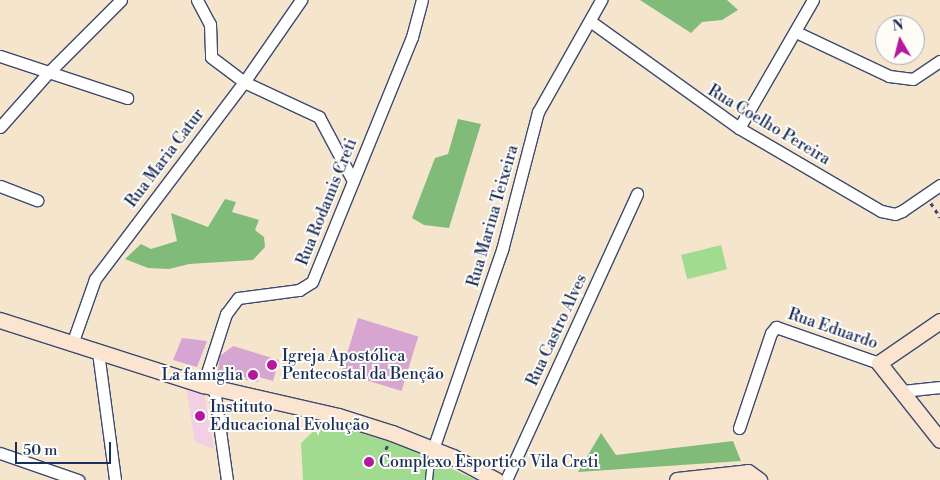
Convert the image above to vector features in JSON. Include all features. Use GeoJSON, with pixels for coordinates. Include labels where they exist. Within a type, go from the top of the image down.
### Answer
{"type":"FeatureCollection","features":[{"type":"Feature","properties":{"kind":"street"},"geometry":{"type":"LineString","coordinates":[[0,127],[48,73],[121,0]]}},
{"type":"Feature","properties":{"kind":"street"},"geometry":{"type":"LineString","coordinates":[[197,0],[210,24],[212,57],[244,82],[319,117],[352,179]]}},
{"type":"Feature","properties":{"kind":"street","name":"Rua Maria Catur"},"geometry":{"type":"LineString","coordinates":[[72,344],[95,279],[244,82],[301,0]]}},
{"type":"Feature","properties":{"kind":"street","name":"Rua Rodamis Creti"},"geometry":{"type":"LineString","coordinates":[[209,386],[226,314],[238,298],[299,290],[312,282],[352,179],[412,37],[422,0]]}},
{"type":"Feature","properties":{"kind":"street","name":"Rua Marina Teixeira"},"geometry":{"type":"LineString","coordinates":[[433,449],[502,250],[538,112],[601,0]]}},
{"type":"Feature","properties":{"kind":"street"},"geometry":{"type":"LineString","coordinates":[[739,128],[813,0]]}},
{"type":"Feature","properties":{"kind":"street","name":"Rua Coelho Pereira"},"geometry":{"type":"LineString","coordinates":[[590,20],[739,128],[881,211],[895,214],[926,197],[940,185]]}},
{"type":"Feature","properties":{"kind":"street"},"geometry":{"type":"LineString","coordinates":[[796,32],[889,76],[913,78],[940,61]]}},
{"type":"Feature","properties":{"kind":"street"},"geometry":{"type":"LineString","coordinates":[[0,56],[127,98]]}},
{"type":"Feature","properties":{"kind":"street"},"geometry":{"type":"LineString","coordinates":[[0,186],[37,200]]}},
{"type":"Feature","properties":{"kind":"street","name":"Rua Castro Alves"},"geometry":{"type":"LineString","coordinates":[[506,480],[637,194]]}},
{"type":"Feature","properties":{"kind":"street"},"geometry":{"type":"LineString","coordinates":[[0,320],[209,386],[338,416],[433,449],[496,480]]}},
{"type":"Feature","properties":{"kind":"street"},"geometry":{"type":"LineString","coordinates":[[879,363],[940,321]]}},
{"type":"Feature","properties":{"kind":"street","name":"Rua Eduardo"},"geometry":{"type":"LineString","coordinates":[[739,428],[771,333],[776,327],[783,327],[879,363],[940,440]]}},
{"type":"Feature","properties":{"kind":"street"},"geometry":{"type":"LineString","coordinates":[[98,352],[114,480]]}},
{"type":"Feature","properties":{"kind":"street"},"geometry":{"type":"LineString","coordinates":[[209,386],[227,480]]}},
{"type":"Feature","properties":{"kind":"street"},"geometry":{"type":"LineString","coordinates":[[903,391],[940,387]]}},
{"type":"Feature","properties":{"kind":"street"},"geometry":{"type":"LineString","coordinates":[[0,453],[78,480]]}},
{"type":"Feature","properties":{"kind":"street"},"geometry":{"type":"LineString","coordinates":[[676,480],[751,477]]}},
{"type":"Feature","properties":{"kind":"lane"},"geometry":{"type":"LineString","coordinates":[[429,480],[433,449]]}},
{"type":"Feature","properties":{"kind":"path"},"geometry":{"type":"LineString","coordinates":[[926,197],[940,217]]}},
{"type":"Feature","properties":{"kind":"shaded area","name":"Instituto Educacional Evolução"},"geometry":{"type":"Polygon","coordinates":[[[186,388],[204,391],[214,449],[195,442],[186,388]]]}},
{"type":"Feature","properties":{"kind":"green space"},"geometry":{"type":"Polygon","coordinates":[[[640,0],[727,0],[738,10],[722,20],[702,22],[691,33],[640,0]]]}},
{"type":"Feature","properties":{"kind":"green space"},"geometry":{"type":"Polygon","coordinates":[[[458,119],[481,124],[449,228],[424,225],[412,218],[435,158],[448,154],[458,119]]]}},
{"type":"Feature","properties":{"kind":"green space"},"geometry":{"type":"Polygon","coordinates":[[[225,199],[236,202],[232,212],[259,220],[255,230],[264,237],[265,247],[253,260],[189,264],[169,269],[148,268],[125,259],[141,244],[151,249],[177,241],[171,213],[208,227],[225,199]]]}},
{"type":"Feature","properties":{"kind":"green space"},"geometry":{"type":"Polygon","coordinates":[[[721,245],[727,269],[687,279],[681,255],[721,245]]]}},
{"type":"Feature","properties":{"kind":"green space","name":"Complexo Esportico Vila Creti"},"geometry":{"type":"Polygon","coordinates":[[[323,422],[395,443],[476,480],[303,480],[301,443],[323,422]]]}},
{"type":"Feature","properties":{"kind":"green space"},"geometry":{"type":"Polygon","coordinates":[[[601,433],[616,455],[733,441],[741,461],[578,472],[601,433]]]}},
{"type":"Feature","properties":{"kind":"building"},"geometry":{"type":"Polygon","coordinates":[[[358,318],[418,336],[402,391],[341,373],[358,318]]]}},
{"type":"Feature","properties":{"kind":"building"},"geometry":{"type":"Polygon","coordinates":[[[182,338],[207,341],[197,367],[173,360],[182,338]]]}},
{"type":"Feature","properties":{"kind":"building"},"geometry":{"type":"Polygon","coordinates":[[[233,346],[279,360],[273,381],[259,377],[258,382],[217,375],[220,356],[233,346]]]}},
{"type":"Feature","properties":{"kind":"place","name":"Igreja Apostólica Pentecostal da Benção"},"geometry":{"type":"Point","coordinates":[272,365]}},
{"type":"Feature","properties":{"kind":"place","name":"La famiglia"},"geometry":{"type":"Point","coordinates":[253,375]}},
{"type":"Feature","properties":{"kind":"place","name":"Instituto Educacional Evolução"},"geometry":{"type":"Point","coordinates":[200,416]}},
{"type":"Feature","properties":{"kind":"place","name":"Complexo Esportico Vila Creti"},"geometry":{"type":"Point","coordinates":[369,462]}}]}
